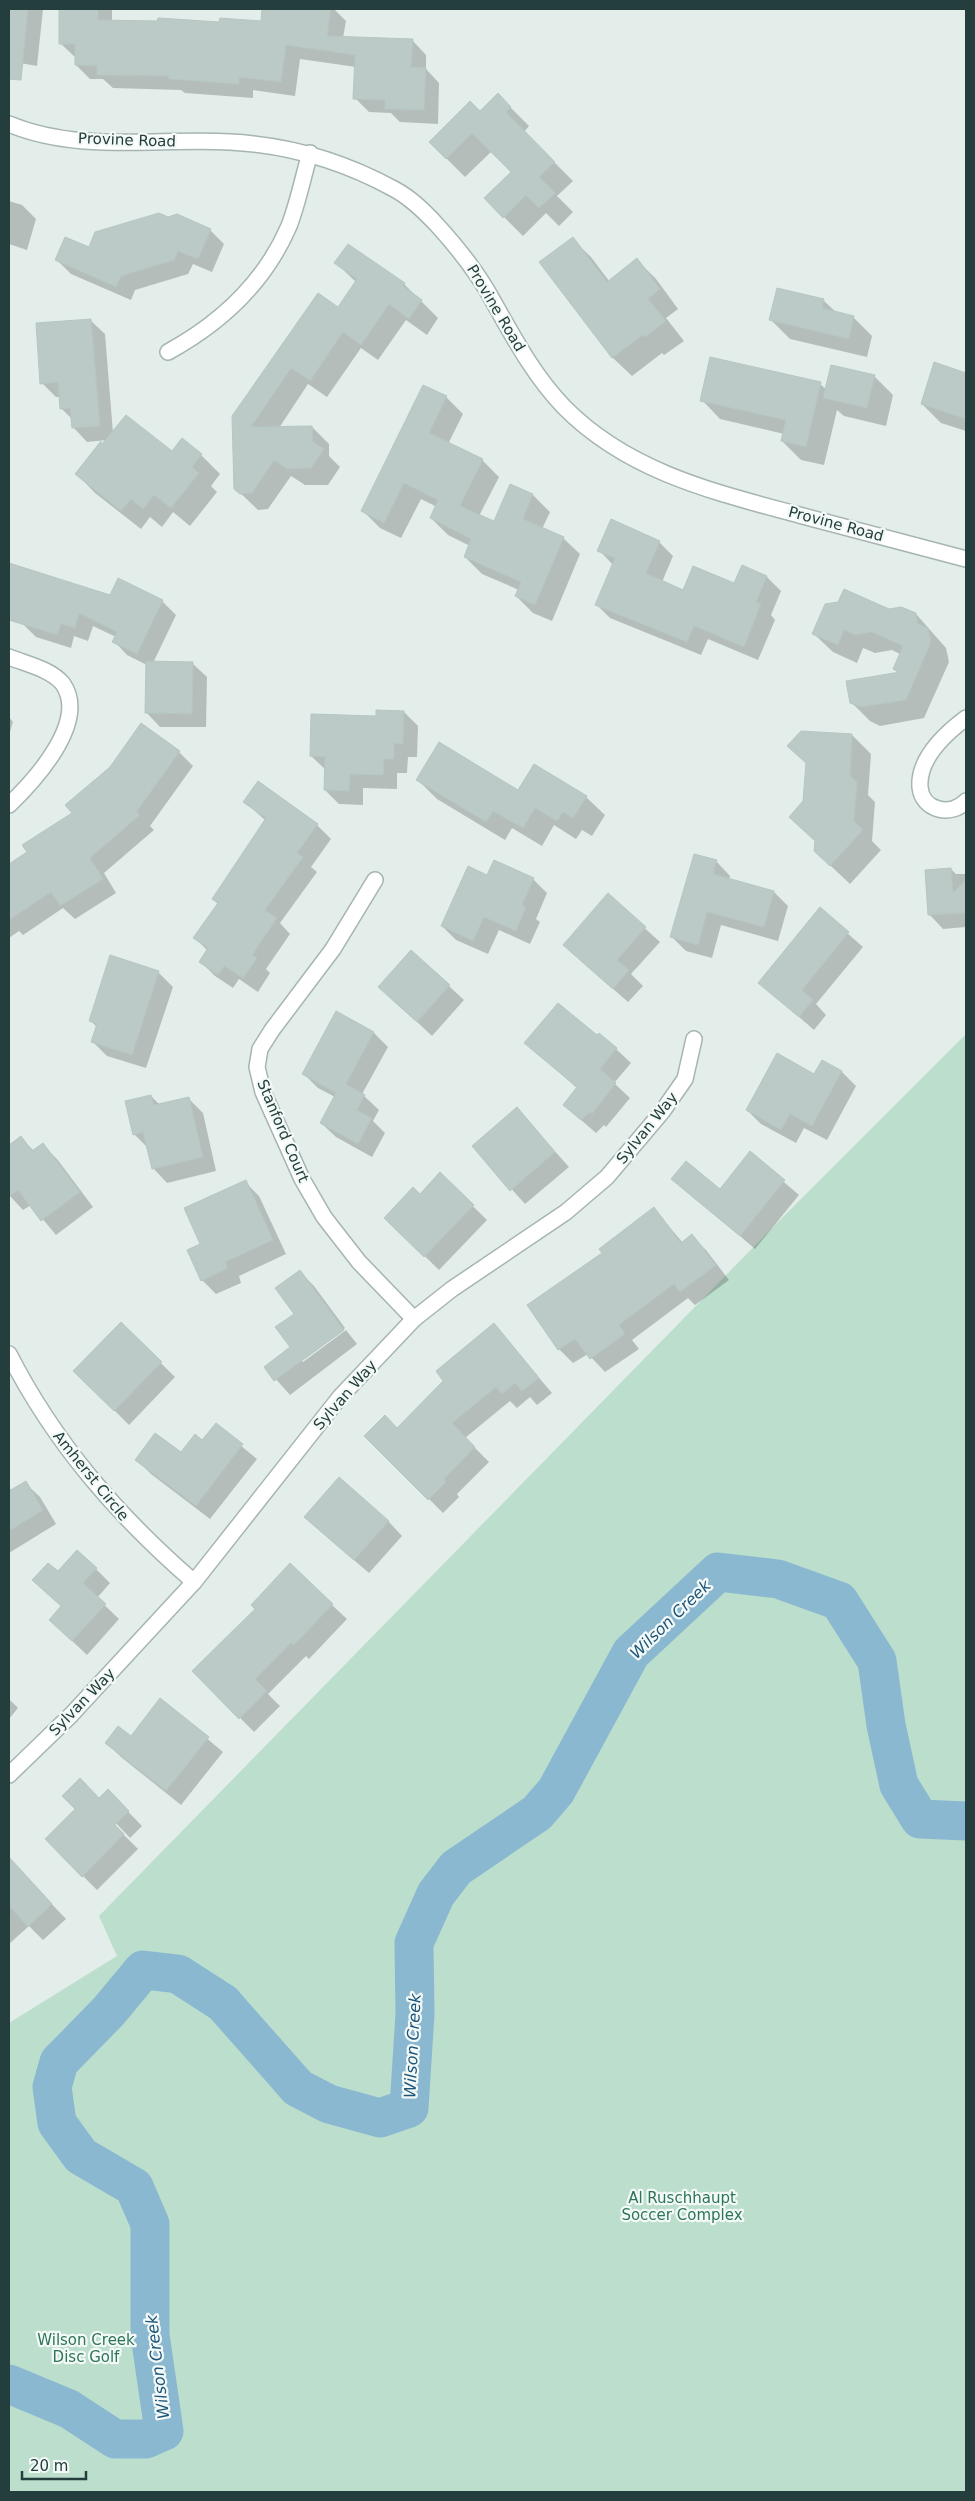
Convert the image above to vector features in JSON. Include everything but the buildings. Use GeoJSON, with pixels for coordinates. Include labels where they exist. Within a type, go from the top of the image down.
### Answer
{"type":"FeatureCollection","features":[{"type":"Feature","properties":{"kind":"street","name":"Provine Road"},"geometry":{"type":"LineString","coordinates":[[9,124],[43,134],[82,140],[123,143],[228,142],[269,145],[310,153],[359,171],[398,191],[420,207],[469,262],[493,300],[510,335],[564,406],[600,438],[659,472],[714,492],[966,559]]}},
{"type":"Feature","properties":{"kind":"street"},"geometry":{"type":"LineString","coordinates":[[168,352],[196,337],[224,316],[254,285],[275,255],[289,225],[310,153]]}},
{"type":"Feature","properties":{"kind":"street"},"geometry":{"type":"LineString","coordinates":[[9,658],[53,675],[63,685],[68,697],[69,712],[59,745],[9,804]]}},
{"type":"Feature","properties":{"kind":"street"},"geometry":{"type":"LineString","coordinates":[[966,718],[947,732],[931,754],[922,773],[920,788],[926,802],[933,808],[959,809],[966,801]]}},
{"type":"Feature","properties":{"kind":"street","name":"Stanford Court"},"geometry":{"type":"LineString","coordinates":[[375,880],[333,949],[272,1030],[260,1049],[257,1067],[263,1092],[302,1180],[324,1217],[359,1262],[414,1319]]}},
{"type":"Feature","properties":{"kind":"street","name":"Sylvan Way"},"geometry":{"type":"LineString","coordinates":[[9,1775],[71,1715],[194,1582],[340,1396],[414,1319],[452,1289],[566,1212],[607,1176],[662,1112],[685,1079],[694,1039]]}},
{"type":"Feature","properties":{"kind":"street","name":"Amherst Circle"},"geometry":{"type":"LineString","coordinates":[[9,1354],[28,1391],[48,1423],[100,1491],[131,1524],[194,1582]]}},
{"type":"Feature","properties":{"kind":"green space","name":"Al Ruschhaupt Soccer Complex"},"geometry":{"type":"Polygon","coordinates":[[[966,1034],[966,2492],[9,2492],[9,2023],[117,1956],[99,1916],[778,1222],[966,1034]]]}},
{"type":"Feature","properties":{"kind":"waterway","name":"Wilson Creek"},"geometry":{"type":"LineString","coordinates":[[9,2384],[69,2409],[115,2439],[146,2439],[164,2431],[150,2335],[150,2224],[134,2187],[81,2156],[57,2123],[52,2087],[59,2062],[108,2012],[143,1970],[178,1974],[223,2003],[298,2088],[329,2104],[380,2118],[409,2108],[415,2014],[414,1943],[436,1894],[456,1868],[537,1813],[556,1791],[631,1653],[718,1572],[778,1579],[839,1601],[877,1661],[886,1725],[899,1785],[920,1819],[966,1821]]}},
{"type":"Feature","properties":{"kind":"park label","name":"Wilson Creek Disc Golf"},"geometry":{"type":"Point","coordinates":[86,2348]}}]}
